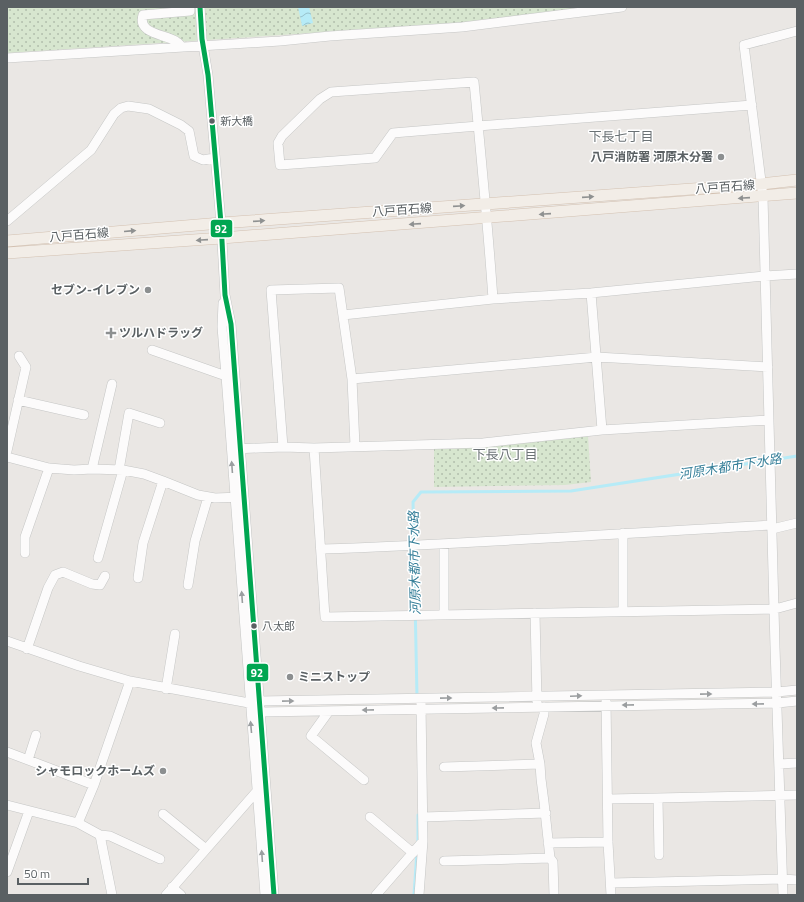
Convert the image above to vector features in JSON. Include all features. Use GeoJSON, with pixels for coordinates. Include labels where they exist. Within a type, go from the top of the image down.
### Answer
{"type":"FeatureCollection","features":[{"type":"Feature","properties":{"kind":"main road","name":"八戸百石線"},"geometry":{"type":"LineString","coordinates":[[7,242],[221,223],[761,184],[797,180]]}},
{"type":"Feature","properties":{"kind":"main road","name":"八戸百石線"},"geometry":{"type":"LineString","coordinates":[[7,253],[488,218],[763,197],[797,193]]}},
{"type":"Feature","properties":{"kind":"street"},"geometry":{"type":"LineString","coordinates":[[182,47],[177,41],[148,30],[143,26],[142,20],[143,15],[190,11],[190,7]]}},
{"type":"Feature","properties":{"kind":"street"},"geometry":{"type":"LineString","coordinates":[[200,7],[208,75],[214,158],[221,223],[225,295],[231,324],[249,704],[265,895]]}},
{"type":"Feature","properties":{"kind":"street"},"geometry":{"type":"LineString","coordinates":[[7,58],[182,47],[203,42],[280,41],[462,27],[622,7]]}},
{"type":"Feature","properties":{"kind":"street"},"geometry":{"type":"LineString","coordinates":[[783,895],[763,197],[744,45],[797,31]]}},
{"type":"Feature","properties":{"kind":"street"},"geometry":{"type":"LineString","coordinates":[[493,299],[488,218],[486,204],[478,126],[474,82],[331,92],[320,99],[282,136],[278,143],[280,164],[375,158],[394,134],[478,126],[752,105]]}},
{"type":"Feature","properties":{"kind":"street"},"geometry":{"type":"LineString","coordinates":[[7,221],[91,150],[114,114],[121,108],[128,106],[142,107],[158,112],[189,131],[194,156],[203,160],[214,158]]}},
{"type":"Feature","properties":{"kind":"street"},"geometry":{"type":"LineString","coordinates":[[224,260],[222,327],[226,376],[236,449]]}},
{"type":"Feature","properties":{"kind":"street"},"geometry":{"type":"LineString","coordinates":[[343,314],[493,299],[591,293],[797,274]]}},
{"type":"Feature","properties":{"kind":"street"},"geometry":{"type":"LineString","coordinates":[[283,447],[271,290],[340,288],[352,379],[355,446]]}},
{"type":"Feature","properties":{"kind":"street"},"geometry":{"type":"LineString","coordinates":[[591,293],[602,430]]}},
{"type":"Feature","properties":{"kind":"street"},"geometry":{"type":"LineString","coordinates":[[152,350],[226,376]]}},
{"type":"Feature","properties":{"kind":"street"},"geometry":{"type":"LineString","coordinates":[[7,451],[26,367],[19,356]]}},
{"type":"Feature","properties":{"kind":"street"},"geometry":{"type":"LineString","coordinates":[[352,379],[597,358],[768,367]]}},
{"type":"Feature","properties":{"kind":"street"},"geometry":{"type":"LineString","coordinates":[[92,469],[112,384]]}},
{"type":"Feature","properties":{"kind":"street"},"geometry":{"type":"LineString","coordinates":[[18,400],[84,414]]}},
{"type":"Feature","properties":{"kind":"street"},"geometry":{"type":"LineString","coordinates":[[98,558],[121,470],[128,413],[160,423]]}},
{"type":"Feature","properties":{"kind":"street"},"geometry":{"type":"LineString","coordinates":[[236,449],[483,443],[602,430],[769,420]]}},
{"type":"Feature","properties":{"kind":"street"},"geometry":{"type":"LineString","coordinates":[[314,448],[322,549],[325,616],[774,610],[797,603]]}},
{"type":"Feature","properties":{"kind":"street"},"geometry":{"type":"LineString","coordinates":[[7,457],[49,468],[74,470],[121,470],[144,474],[198,495],[215,498],[239,497]]}},
{"type":"Feature","properties":{"kind":"street"},"geometry":{"type":"LineString","coordinates":[[25,553],[25,537],[49,468]]}},
{"type":"Feature","properties":{"kind":"street"},"geometry":{"type":"LineString","coordinates":[[138,578],[143,543],[164,481]]}},
{"type":"Feature","properties":{"kind":"street"},"geometry":{"type":"LineString","coordinates":[[188,585],[195,541],[208,497]]}},
{"type":"Feature","properties":{"kind":"street"},"geometry":{"type":"LineString","coordinates":[[239,497],[261,712],[274,895]]}},
{"type":"Feature","properties":{"kind":"street"},"geometry":{"type":"LineString","coordinates":[[322,549],[444,545],[492,540],[772,527],[797,523]]}},
{"type":"Feature","properties":{"kind":"street"},"geometry":{"type":"LineString","coordinates":[[622,533],[623,611]]}},
{"type":"Feature","properties":{"kind":"street"},"geometry":{"type":"LineString","coordinates":[[444,545],[444,614]]}},
{"type":"Feature","properties":{"kind":"street"},"geometry":{"type":"LineString","coordinates":[[27,649],[48,588],[55,575],[63,572],[92,584],[100,585],[105,576]]}},
{"type":"Feature","properties":{"kind":"street"},"geometry":{"type":"LineString","coordinates":[[535,613],[537,697],[544,714],[536,743],[546,813],[550,858],[553,862],[554,895]]}},
{"type":"Feature","properties":{"kind":"street"},"geometry":{"type":"LineString","coordinates":[[166,689],[175,634]]}},
{"type":"Feature","properties":{"kind":"street"},"geometry":{"type":"LineString","coordinates":[[7,642],[130,681],[249,704],[261,712],[778,703],[797,701]]}},
{"type":"Feature","properties":{"kind":"street"},"geometry":{"type":"LineString","coordinates":[[78,823],[94,785],[130,681]]}},
{"type":"Feature","properties":{"kind":"street"},"geometry":{"type":"LineString","coordinates":[[249,704],[259,701],[537,697],[777,692],[797,690]]}},
{"type":"Feature","properties":{"kind":"street"},"geometry":{"type":"LineString","coordinates":[[606,695],[609,799],[608,842],[611,895]]}},
{"type":"Feature","properties":{"kind":"street"},"geometry":{"type":"LineString","coordinates":[[419,895],[423,841],[421,698]]}},
{"type":"Feature","properties":{"kind":"street"},"geometry":{"type":"LineString","coordinates":[[330,711],[311,736],[364,780]]}},
{"type":"Feature","properties":{"kind":"street"},"geometry":{"type":"LineString","coordinates":[[28,760],[36,735]]}},
{"type":"Feature","properties":{"kind":"street"},"geometry":{"type":"LineString","coordinates":[[7,752],[94,785]]}},
{"type":"Feature","properties":{"kind":"street"},"geometry":{"type":"LineString","coordinates":[[779,764],[797,763]]}},
{"type":"Feature","properties":{"kind":"street"},"geometry":{"type":"LineString","coordinates":[[444,767],[540,764]]}},
{"type":"Feature","properties":{"kind":"street"},"geometry":{"type":"LineString","coordinates":[[166,895],[257,791]]}},
{"type":"Feature","properties":{"kind":"street"},"geometry":{"type":"LineString","coordinates":[[609,799],[797,795]]}},
{"type":"Feature","properties":{"kind":"street"},"geometry":{"type":"LineString","coordinates":[[658,798],[659,856]]}},
{"type":"Feature","properties":{"kind":"street"},"geometry":{"type":"LineString","coordinates":[[7,805],[78,823],[100,835],[110,836],[160,859]]}},
{"type":"Feature","properties":{"kind":"street"},"geometry":{"type":"LineString","coordinates":[[7,872],[29,811]]}},
{"type":"Feature","properties":{"kind":"street"},"geometry":{"type":"LineString","coordinates":[[423,817],[546,813]]}},
{"type":"Feature","properties":{"kind":"street"},"geometry":{"type":"LineString","coordinates":[[163,814],[206,849]]}},
{"type":"Feature","properties":{"kind":"street"},"geometry":{"type":"LineString","coordinates":[[370,817],[413,853]]}},
{"type":"Feature","properties":{"kind":"street"},"geometry":{"type":"LineString","coordinates":[[100,835],[112,895]]}},
{"type":"Feature","properties":{"kind":"street"},"geometry":{"type":"LineString","coordinates":[[376,895],[423,841]]}},
{"type":"Feature","properties":{"kind":"street"},"geometry":{"type":"LineString","coordinates":[[548,843],[608,842]]}},
{"type":"Feature","properties":{"kind":"street"},"geometry":{"type":"LineString","coordinates":[[444,861],[550,858]]}},
{"type":"Feature","properties":{"kind":"street"},"geometry":{"type":"LineString","coordinates":[[611,883],[783,879],[797,880]]}},
{"type":"Feature","properties":{"kind":"street"},"geometry":{"type":"LineString","coordinates":[[172,887],[181,895]]}},
{"type":"Feature","properties":{"kind":"green space"},"geometry":{"type":"Polygon","coordinates":[[[7,7],[588,7],[451,24],[7,53],[7,7]]]}},
{"type":"Feature","properties":{"kind":"green space"},"geometry":{"type":"Polygon","coordinates":[[[588,436],[591,482],[565,485],[434,487],[434,449],[488,447],[588,436]]]}},
{"type":"Feature","properties":{"kind":"water"},"geometry":{"type":"Polygon","coordinates":[[[298,7],[309,7],[313,23],[302,26],[298,7]]]}},
{"type":"Feature","properties":{"kind":"waterway","name":"河原木都市下水路"},"geometry":{"type":"LineString","coordinates":[[417,697],[413,502],[421,492],[571,491],[797,456]]}},
{"type":"Feature","properties":{"kind":"waterway","name":"河原木都市下水路"},"geometry":{"type":"LineString","coordinates":[[418,815],[418,843]]}},
{"type":"Feature","properties":{"kind":"waterway","name":"河原木都市下水路"},"geometry":{"type":"LineString","coordinates":[[414,895],[417,851]]}},
{"type":"Feature","properties":{"kind":"transit line","name":"92"},"geometry":{"type":"LineString","coordinates":[[200,7],[202,39],[208,75],[221,223],[225,295],[231,324],[274,895]]}},
{"type":"Feature","properties":{"kind":"place","name":"新大橋"},"geometry":{"type":"Point","coordinates":[212,121]}},
{"type":"Feature","properties":{"kind":"place","name":"八戸消防署 河原木分署"},"geometry":{"type":"Point","coordinates":[721,157]}},
{"type":"Feature","properties":{"kind":"place","name":"セブン-イレブン"},"geometry":{"type":"Point","coordinates":[148,290]}},
{"type":"Feature","properties":{"kind":"place","name":"ツルハドラッグ"},"geometry":{"type":"Point","coordinates":[111,333]}},
{"type":"Feature","properties":{"kind":"place","name":"八太郎"},"geometry":{"type":"Point","coordinates":[254,626]}},
{"type":"Feature","properties":{"kind":"place","name":"ミニストップ"},"geometry":{"type":"Point","coordinates":[290,677]}},
{"type":"Feature","properties":{"kind":"place","name":"シャモロックホームズ"},"geometry":{"type":"Point","coordinates":[163,771]}},
{"type":"Feature","properties":{"kind":"district","name":"下長七丁目"},"geometry":{"type":"Point","coordinates":[621,136]}},
{"type":"Feature","properties":{"kind":"district","name":"下長八丁目"},"geometry":{"type":"Point","coordinates":[505,454]}}]}
